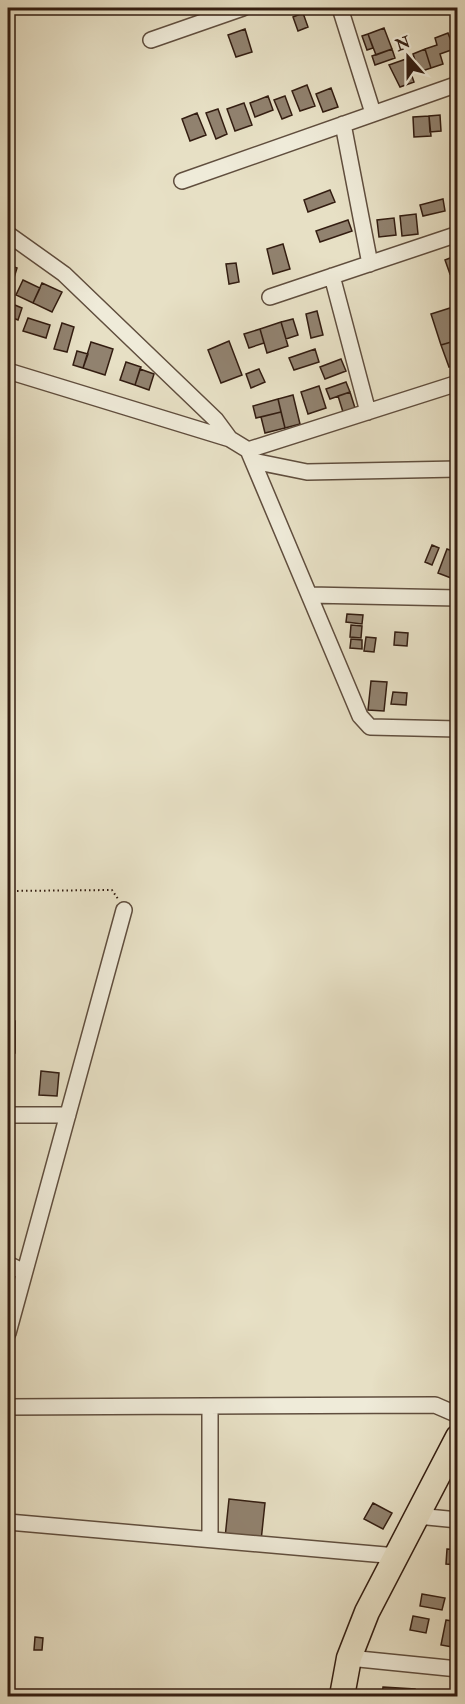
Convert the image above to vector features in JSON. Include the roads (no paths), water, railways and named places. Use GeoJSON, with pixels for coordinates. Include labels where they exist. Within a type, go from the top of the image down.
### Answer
{"type":"FeatureCollection","features":[{"type":"Feature","properties":{"kind":"main road"},"geometry":{"type":"LineString","coordinates":[[342,1696],[349,1659],[367,1612],[458,1437]]}},
{"type":"Feature","properties":{"kind":"street"},"geometry":{"type":"LineString","coordinates":[[151,40],[243,8]]}},
{"type":"Feature","properties":{"kind":"street"},"geometry":{"type":"LineString","coordinates":[[340,8],[373,113]]}},
{"type":"Feature","properties":{"kind":"street"},"geometry":{"type":"LineString","coordinates":[[182,181],[458,84]]}},
{"type":"Feature","properties":{"kind":"street"},"geometry":{"type":"LineString","coordinates":[[343,124],[370,264]]}},
{"type":"Feature","properties":{"kind":"street"},"geometry":{"type":"LineString","coordinates":[[8,234],[64,273],[216,420],[230,439],[251,455],[307,472],[458,469]]}},
{"type":"Feature","properties":{"kind":"street"},"geometry":{"type":"LineString","coordinates":[[270,297],[458,234]]}},
{"type":"Feature","properties":{"kind":"street"},"geometry":{"type":"LineString","coordinates":[[332,276],[368,411]]}},
{"type":"Feature","properties":{"kind":"street"},"geometry":{"type":"LineString","coordinates":[[8,371],[230,439]]}},
{"type":"Feature","properties":{"kind":"street"},"geometry":{"type":"LineString","coordinates":[[251,455],[368,411],[458,383]]}},
{"type":"Feature","properties":{"kind":"street"},"geometry":{"type":"LineString","coordinates":[[251,455],[360,716],[370,727],[458,729]]}},
{"type":"Feature","properties":{"kind":"street"},"geometry":{"type":"LineString","coordinates":[[309,595],[458,597]]}},
{"type":"Feature","properties":{"kind":"street"},"geometry":{"type":"LineString","coordinates":[[8,1333],[124,909]]}},
{"type":"Feature","properties":{"kind":"street"},"geometry":{"type":"LineString","coordinates":[[8,1115],[68,1115]]}},
{"type":"Feature","properties":{"kind":"street"},"geometry":{"type":"LineString","coordinates":[[8,1264],[24,1272]]}},
{"type":"Feature","properties":{"kind":"street"},"geometry":{"type":"LineString","coordinates":[[8,1407],[435,1405],[458,1415]]}},
{"type":"Feature","properties":{"kind":"street"},"geometry":{"type":"LineString","coordinates":[[210,1406],[210,1539]]}},
{"type":"Feature","properties":{"kind":"street"},"geometry":{"type":"LineString","coordinates":[[417,1516],[458,1520]]}},
{"type":"Feature","properties":{"kind":"street"},"geometry":{"type":"LineString","coordinates":[[8,1522],[397,1556]]}},
{"type":"Feature","properties":{"kind":"street"},"geometry":{"type":"LineString","coordinates":[[349,1659],[458,1669]]}}]}
